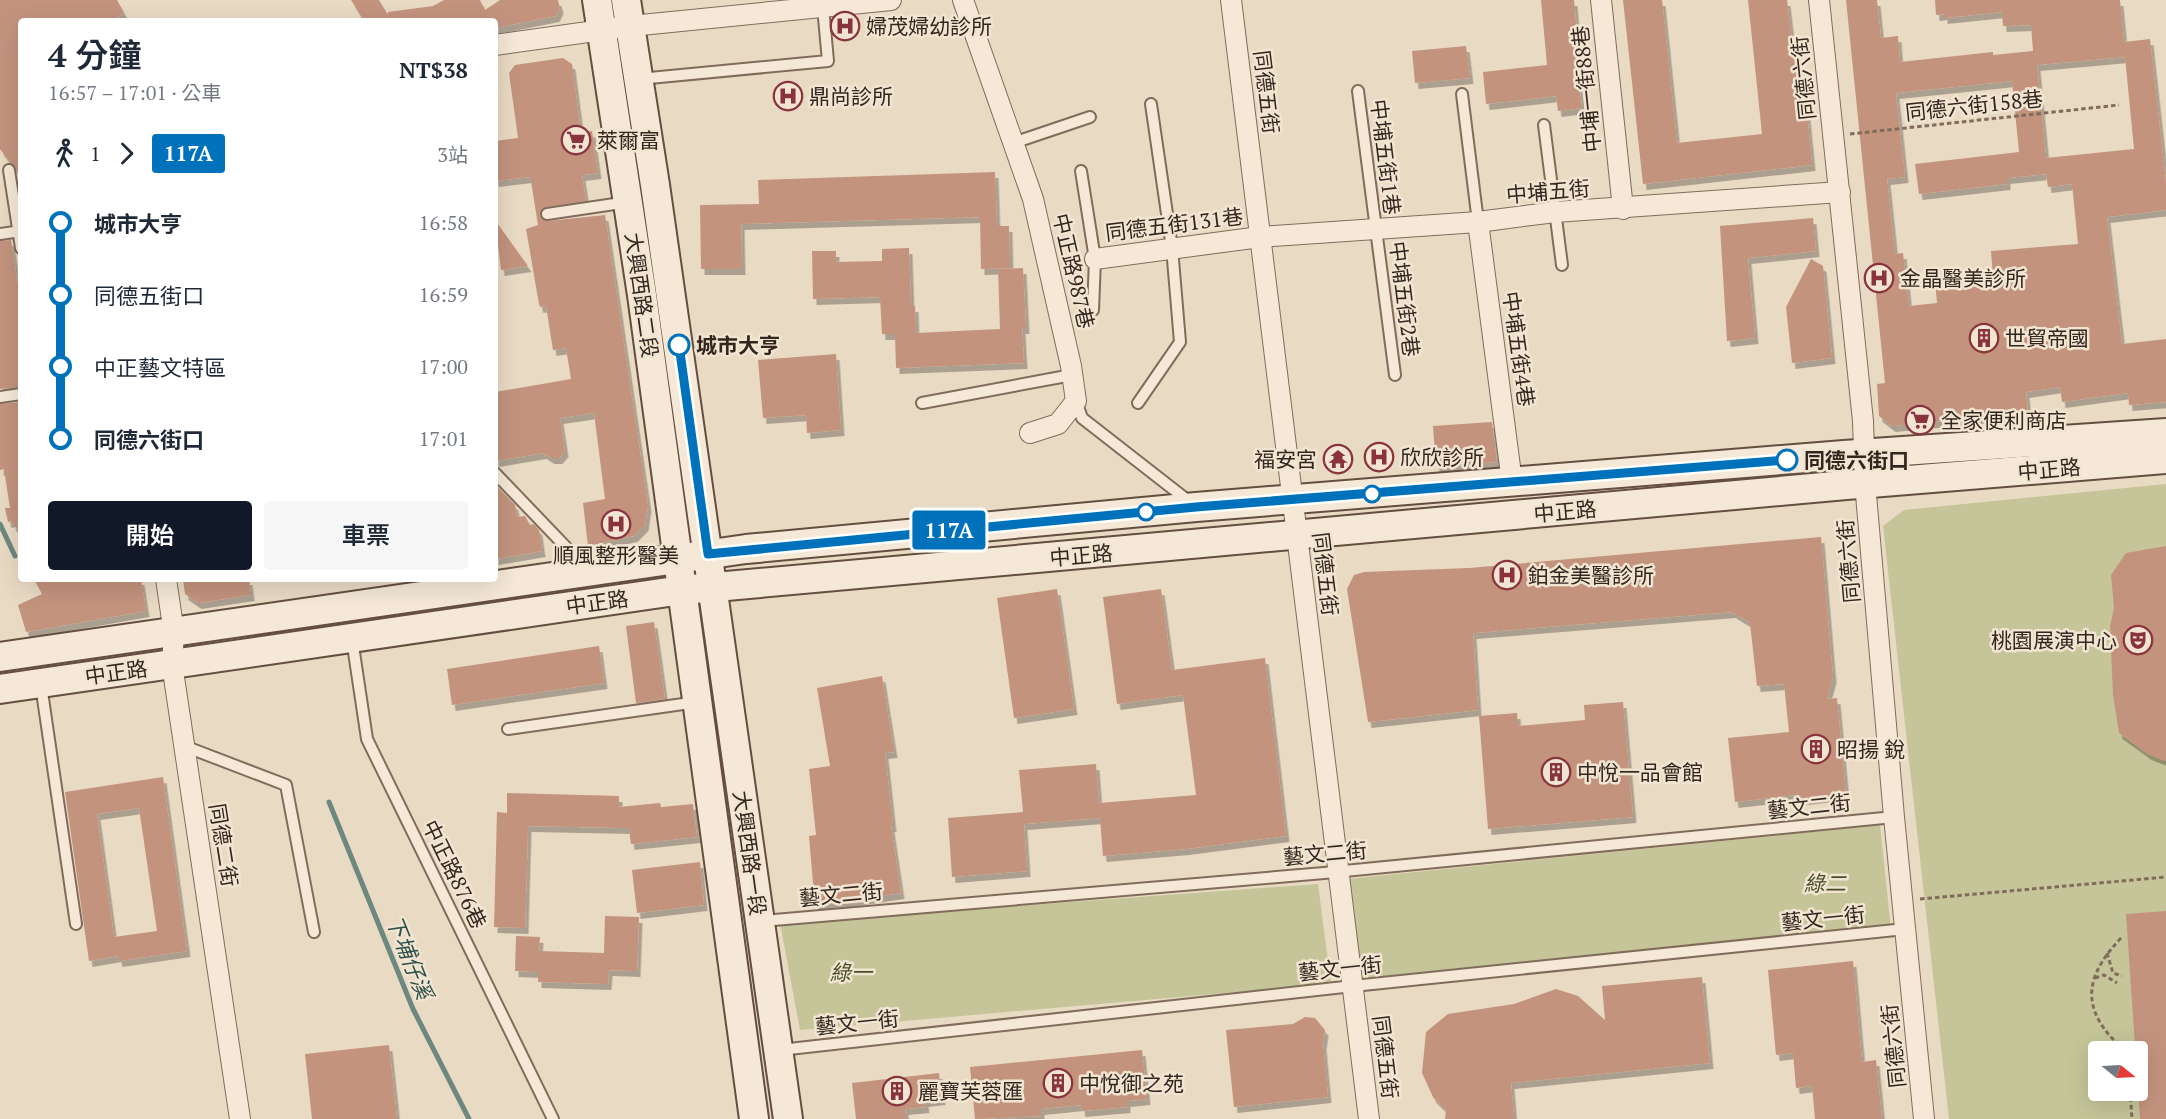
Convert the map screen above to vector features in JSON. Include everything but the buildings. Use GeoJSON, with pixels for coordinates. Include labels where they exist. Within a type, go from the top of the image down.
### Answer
{"type":"FeatureCollection","features":[{"type":"Feature","properties":{"kind":"street","name":"大興西路二段"},"geometry":{"type":"LineString","coordinates":[[597,0],[628,202],[682,590]]}},
{"type":"Feature","properties":{"kind":"street"},"geometry":{"type":"LineString","coordinates":[[498,45],[603,30],[628,13],[823,7],[891,0]]}},
{"type":"Feature","properties":{"kind":"street","name":"中正路987巷"},"geometry":{"type":"LineString","coordinates":[[963,0],[1033,199],[1076,401]]}},
{"type":"Feature","properties":{"kind":"street","name":"同德五街"},"geometry":{"type":"LineString","coordinates":[[1231,0],[1369,1119]]}},
{"type":"Feature","properties":{"kind":"street","name":"中埔一街88巷"},"geometry":{"type":"LineString","coordinates":[[1601,0],[1623,209]]}},
{"type":"Feature","properties":{"kind":"street","name":"同德六街"},"geometry":{"type":"LineString","coordinates":[[1819,0],[1866,454],[1865,483],[1894,817],[1924,1119]]}},
{"type":"Feature","properties":{"kind":"street","name":"大興西路二段"},"geometry":{"type":"LineString","coordinates":[[628,13],[713,587]]}},
{"type":"Feature","properties":{"kind":"street","name":"中埔五街"},"geometry":{"type":"LineString","coordinates":[[1260,237],[1478,222],[1555,212],[1840,192]]}},
{"type":"Feature","properties":{"kind":"street","name":"中埔五街4巷"},"geometry":{"type":"LineString","coordinates":[[1478,222],[1512,482]]}},
{"type":"Feature","properties":{"kind":"street","name":"同德五街131巷"},"geometry":{"type":"LineString","coordinates":[[1095,258],[1260,237]]}},
{"type":"Feature","properties":{"kind":"street"},"geometry":{"type":"LineString","coordinates":[[1030,433],[1058,424],[1076,401]]}},
{"type":"Feature","properties":{"kind":"street","name":"中正路"},"geometry":{"type":"LineString","coordinates":[[0,657],[708,554],[1196,507],[1866,454],[2166,433]]}},
{"type":"Feature","properties":{"kind":"street","name":"中正路"},"geometry":{"type":"LineString","coordinates":[[0,689],[682,590],[1865,483],[2166,459]]}},
{"type":"Feature","properties":{"kind":"street","name":"同德二街"},"geometry":{"type":"LineString","coordinates":[[166,582],[174,633],[172,664],[240,1119]]}},
{"type":"Feature","properties":{"kind":"street","name":"大興西路一段"},"geometry":{"type":"LineString","coordinates":[[713,587],[788,1119]]}},
{"type":"Feature","properties":{"kind":"street","name":"大興西路一段"},"geometry":{"type":"LineString","coordinates":[[682,590],[754,1119]]}},
{"type":"Feature","properties":{"kind":"lane"},"geometry":{"type":"LineString","coordinates":[[639,79],[828,61],[823,7]]}},
{"type":"Feature","properties":{"kind":"lane","name":"中埔五街1巷"},"geometry":{"type":"LineString","coordinates":[[1358,91],[1376,228]]}},
{"type":"Feature","properties":{"kind":"lane"},"geometry":{"type":"LineString","coordinates":[[1462,94],[1478,222]]}},
{"type":"Feature","properties":{"kind":"lane"},"geometry":{"type":"LineString","coordinates":[[1138,403],[1180,342],[1172,248],[1151,104]]}},
{"type":"Feature","properties":{"kind":"lane"},"geometry":{"type":"LineString","coordinates":[[1013,143],[1090,117]]}},
{"type":"Feature","properties":{"kind":"lane"},"geometry":{"type":"LineString","coordinates":[[1544,124],[1562,265]]}},
{"type":"Feature","properties":{"kind":"lane"},"geometry":{"type":"LineString","coordinates":[[9,170],[18,220]]}},
{"type":"Feature","properties":{"kind":"lane"},"geometry":{"type":"LineString","coordinates":[[1081,171],[1095,258],[1093,310]]}},
{"type":"Feature","properties":{"kind":"lane"},"geometry":{"type":"LineString","coordinates":[[547,214],[628,202]]}},
{"type":"Feature","properties":{"kind":"lane","name":"中埔五街2巷"},"geometry":{"type":"LineString","coordinates":[[1376,228],[1395,375]]}},
{"type":"Feature","properties":{"kind":"lane"},"geometry":{"type":"LineString","coordinates":[[0,234],[18,231]]}},
{"type":"Feature","properties":{"kind":"lane"},"geometry":{"type":"LineString","coordinates":[[922,403],[1072,375]]}},
{"type":"Feature","properties":{"kind":"lane"},"geometry":{"type":"LineString","coordinates":[[0,396],[18,394]]}},
{"type":"Feature","properties":{"kind":"lane","name":"中正路987巷"},"geometry":{"type":"LineString","coordinates":[[1076,401],[1082,418],[1196,507]]}},
{"type":"Feature","properties":{"kind":"lane"},"geometry":{"type":"LineString","coordinates":[[498,476],[590,571]]}},
{"type":"Feature","properties":{"kind":"lane","name":"中正路876巷"},"geometry":{"type":"LineString","coordinates":[[352,637],[367,739],[553,1119]]}},
{"type":"Feature","properties":{"kind":"lane"},"geometry":{"type":"LineString","coordinates":[[40,682],[76,924]]}},
{"type":"Feature","properties":{"kind":"lane"},"geometry":{"type":"LineString","coordinates":[[508,729],[698,702]]}},
{"type":"Feature","properties":{"kind":"lane"},"geometry":{"type":"LineString","coordinates":[[184,746],[286,785],[314,932]]}},
{"type":"Feature","properties":{"kind":"lane","name":"藝文二街"},"geometry":{"type":"LineString","coordinates":[[760,921],[1339,872],[1894,817]]}},
{"type":"Feature","properties":{"kind":"lane","name":"藝文一街"},"geometry":{"type":"LineString","coordinates":[[779,1050],[1353,986],[1905,929]]}},
{"type":"Feature","properties":{"kind":"path","name":"同德六街158巷"},"geometry":{"type":"LineString","coordinates":[[1834,136],[2119,105]]}},
{"type":"Feature","properties":{"kind":"path"},"geometry":{"type":"LineString","coordinates":[[1918,899],[2166,877]]}},
{"type":"Feature","properties":{"kind":"path"},"geometry":{"type":"LineString","coordinates":[[2114,1041],[2096,1015],[2091,997],[2093,981],[2100,961],[2121,938]]}},
{"type":"Feature","properties":{"kind":"path"},"geometry":{"type":"LineString","coordinates":[[2107,953],[2109,968],[2113,974],[2122,976]]}},
{"type":"Feature","properties":{"kind":"path"},"geometry":{"type":"LineString","coordinates":[[2093,981],[2104,975],[2117,983]]}},
{"type":"Feature","properties":{"kind":"path"},"geometry":{"type":"LineString","coordinates":[[2131,1101],[2132,1119]]}},
{"type":"Feature","properties":{"kind":"green space"},"geometry":{"type":"Polygon","coordinates":[[[2166,484],[2166,1119],[1949,1119],[1883,526],[1904,510],[2166,484]]]}},
{"type":"Feature","properties":{"kind":"green space","name":"綠二"},"geometry":{"type":"Polygon","coordinates":[[[1880,825],[1891,929],[1359,979],[1347,879],[1880,825]]]}},
{"type":"Feature","properties":{"kind":"green space","name":"綠一"},"geometry":{"type":"Polygon","coordinates":[[[1318,884],[1331,984],[800,1030],[780,923],[1318,884]]]}},
{"type":"Feature","properties":{"kind":"waterway","name":"下埔仔溪"},"geometry":{"type":"LineString","coordinates":[[0,524],[15,556]]}},
{"type":"Feature","properties":{"kind":"waterway","name":"下埔仔溪"},"geometry":{"type":"LineString","coordinates":[[329,802],[413,1009],[469,1119]]}},
{"type":"Feature","properties":{"kind":"bus line","name":"117A"},"geometry":{"type":"LineString","coordinates":[[679,345],[708,554],[761,547],[1196,507],[1324,499],[1787,460]]}},
{"type":"Feature","properties":{"kind":"place","name":"婦茂婦幼診所"},"geometry":{"type":"Point","coordinates":[845,26]}},
{"type":"Feature","properties":{"kind":"place","name":"鼎尚診所"},"geometry":{"type":"Point","coordinates":[788,96]}},
{"type":"Feature","properties":{"kind":"place","name":"萊爾富"},"geometry":{"type":"Point","coordinates":[576,140]}},
{"type":"Feature","properties":{"kind":"place","name":"金晶醫美診所"},"geometry":{"type":"Point","coordinates":[1879,278]}},
{"type":"Feature","properties":{"kind":"place","name":"世貿帝國"},"geometry":{"type":"Point","coordinates":[1984,338]}},
{"type":"Feature","properties":{"kind":"place","name":"城市大亨"},"geometry":{"type":"Point","coordinates":[679,345]}},
{"type":"Feature","properties":{"kind":"place","name":"全家便利商店"},"geometry":{"type":"Point","coordinates":[1920,420]}},
{"type":"Feature","properties":{"kind":"place","name":"欣欣診所"},"geometry":{"type":"Point","coordinates":[1379,457]}},
{"type":"Feature","properties":{"kind":"place","name":"福安宮"},"geometry":{"type":"Point","coordinates":[1338,459]}},
{"type":"Feature","properties":{"kind":"place","name":"同德六街口"},"geometry":{"type":"Point","coordinates":[1787,460]}},
{"type":"Feature","properties":{"kind":"place","name":"順風整形醫美"},"geometry":{"type":"Point","coordinates":[616,524]}},
{"type":"Feature","properties":{"kind":"place","name":"鉑金美醫診所"},"geometry":{"type":"Point","coordinates":[1507,575]}},
{"type":"Feature","properties":{"kind":"place","name":"桃園展演中心"},"geometry":{"type":"Point","coordinates":[2138,640]}},
{"type":"Feature","properties":{"kind":"place","name":"昭揚 銳"},"geometry":{"type":"Point","coordinates":[1816,749]}},
{"type":"Feature","properties":{"kind":"place","name":"中悅一品會館"},"geometry":{"type":"Point","coordinates":[1556,772]}},
{"type":"Feature","properties":{"kind":"place","name":"中悅御之苑"},"geometry":{"type":"Point","coordinates":[1058,1083]}},
{"type":"Feature","properties":{"kind":"place","name":"麗寶芙蓉匯"},"geometry":{"type":"Point","coordinates":[897,1091]}}]}
